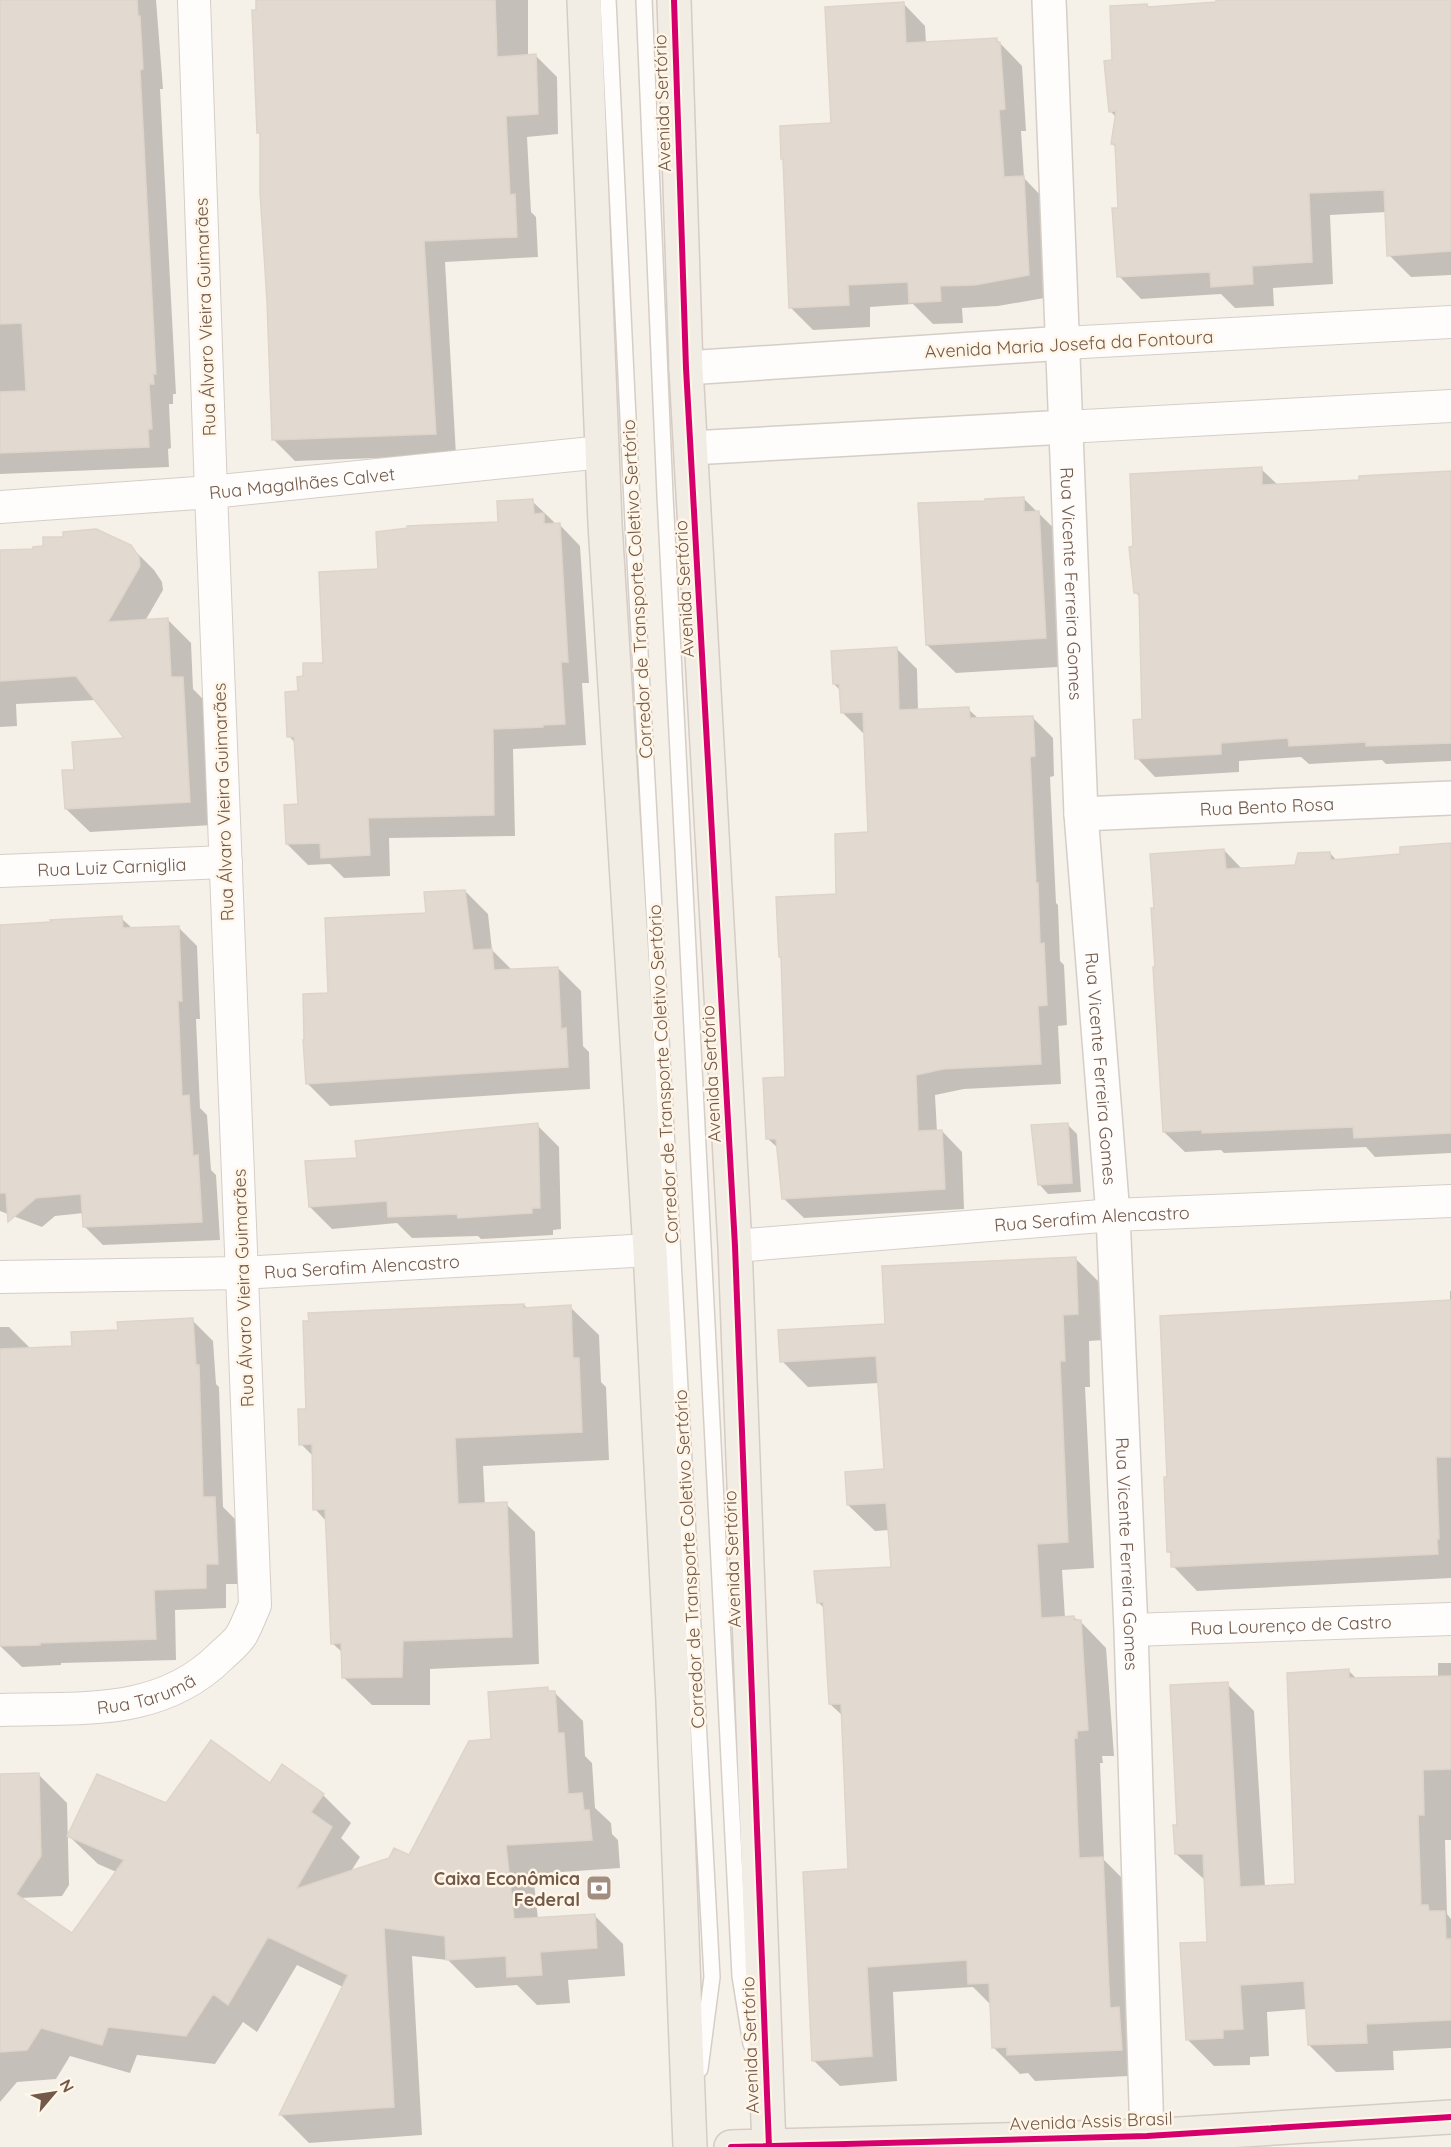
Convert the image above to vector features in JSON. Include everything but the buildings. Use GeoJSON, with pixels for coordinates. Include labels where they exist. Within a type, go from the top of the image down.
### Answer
{"type":"FeatureCollection","features":[{"type":"Feature","properties":{"kind":"main road"},"geometry":{"type":"LineString","coordinates":[[584,0],[605,524],[650,1250],[673,1701],[690,2147]]}},
{"type":"Feature","properties":{"kind":"main road","name":"Avenida Sertório"},"geometry":{"type":"LineString","coordinates":[[674,0],[687,368],[735,1246],[769,2146]]}},
{"type":"Feature","properties":{"kind":"main road","name":"Avenida Assis Brasil"},"geometry":{"type":"LineString","coordinates":[[731,2147],[1147,2136],[1451,2117]]}},
{"type":"Feature","properties":{"kind":"street","name":"Rua Álvaro Vieira Guimarães"},"geometry":{"type":"LineString","coordinates":[[194,0],[255,1605]]}},
{"type":"Feature","properties":{"kind":"street","name":"Rua Vicente Ferreira Gomes"},"geometry":{"type":"LineString","coordinates":[[1049,0],[1081,814],[1113,1215],[1131,1630],[1147,2136]]}},
{"type":"Feature","properties":{"kind":"street","name":"Avenida Maria Josefa da Fontoura"},"geometry":{"type":"LineString","coordinates":[[687,368],[1064,343],[1451,322]]}},
{"type":"Feature","properties":{"kind":"street"},"geometry":{"type":"LineString","coordinates":[[691,448],[1451,406]]}},
{"type":"Feature","properties":{"kind":"street","name":"Rua Magalhães Calvet"},"geometry":{"type":"LineString","coordinates":[[0,507],[211,492],[602,452]]}},
{"type":"Feature","properties":{"kind":"street","name":"Rua Bento Rosa"},"geometry":{"type":"LineString","coordinates":[[1081,814],[1451,798]]}},
{"type":"Feature","properties":{"kind":"street","name":"Rua Luiz Carniglia"},"geometry":{"type":"LineString","coordinates":[[0,871],[226,862]]}},
{"type":"Feature","properties":{"kind":"street","name":"Rua Serafim Alencastro"},"geometry":{"type":"LineString","coordinates":[[735,1246],[1113,1215],[1451,1201]]}},
{"type":"Feature","properties":{"kind":"street","name":"Rua Serafim Alencastro"},"geometry":{"type":"LineString","coordinates":[[0,1277],[242,1273],[650,1250]]}},
{"type":"Feature","properties":{"kind":"street","name":"Rua Tarumã"},"geometry":{"type":"LineString","coordinates":[[0,1710],[126,1705],[168,1693],[201,1675],[242,1636],[255,1605]]}},
{"type":"Feature","properties":{"kind":"street","name":"Rua Lourenço de Castro"},"geometry":{"type":"LineString","coordinates":[[1131,1630],[1451,1619]]}},
{"type":"Feature","properties":{"kind":"lane","name":"Corredor de Transporte Coletivo Sertório"},"geometry":{"type":"LineString","coordinates":[[608,0],[634,547],[712,1977],[690,2147]]}},
{"type":"Feature","properties":{"kind":"lane","name":"Corredor de Transporte Coletivo Sertório"},"geometry":{"type":"LineString","coordinates":[[644,0],[665,495],[739,1964],[769,2146]]}},
{"type":"Feature","properties":{"kind":"cycle path"},"geometry":{"type":"LineString","coordinates":[[674,0],[686,368],[735,1246],[769,2147]]}},
{"type":"Feature","properties":{"kind":"cycle path"},"geometry":{"type":"LineString","coordinates":[[731,2147],[1147,2136],[1451,2117]]}},
{"type":"Feature","properties":{"kind":"place","name":"Caixa Econômica Federal"},"geometry":{"type":"Point","coordinates":[599,1888]}}]}
